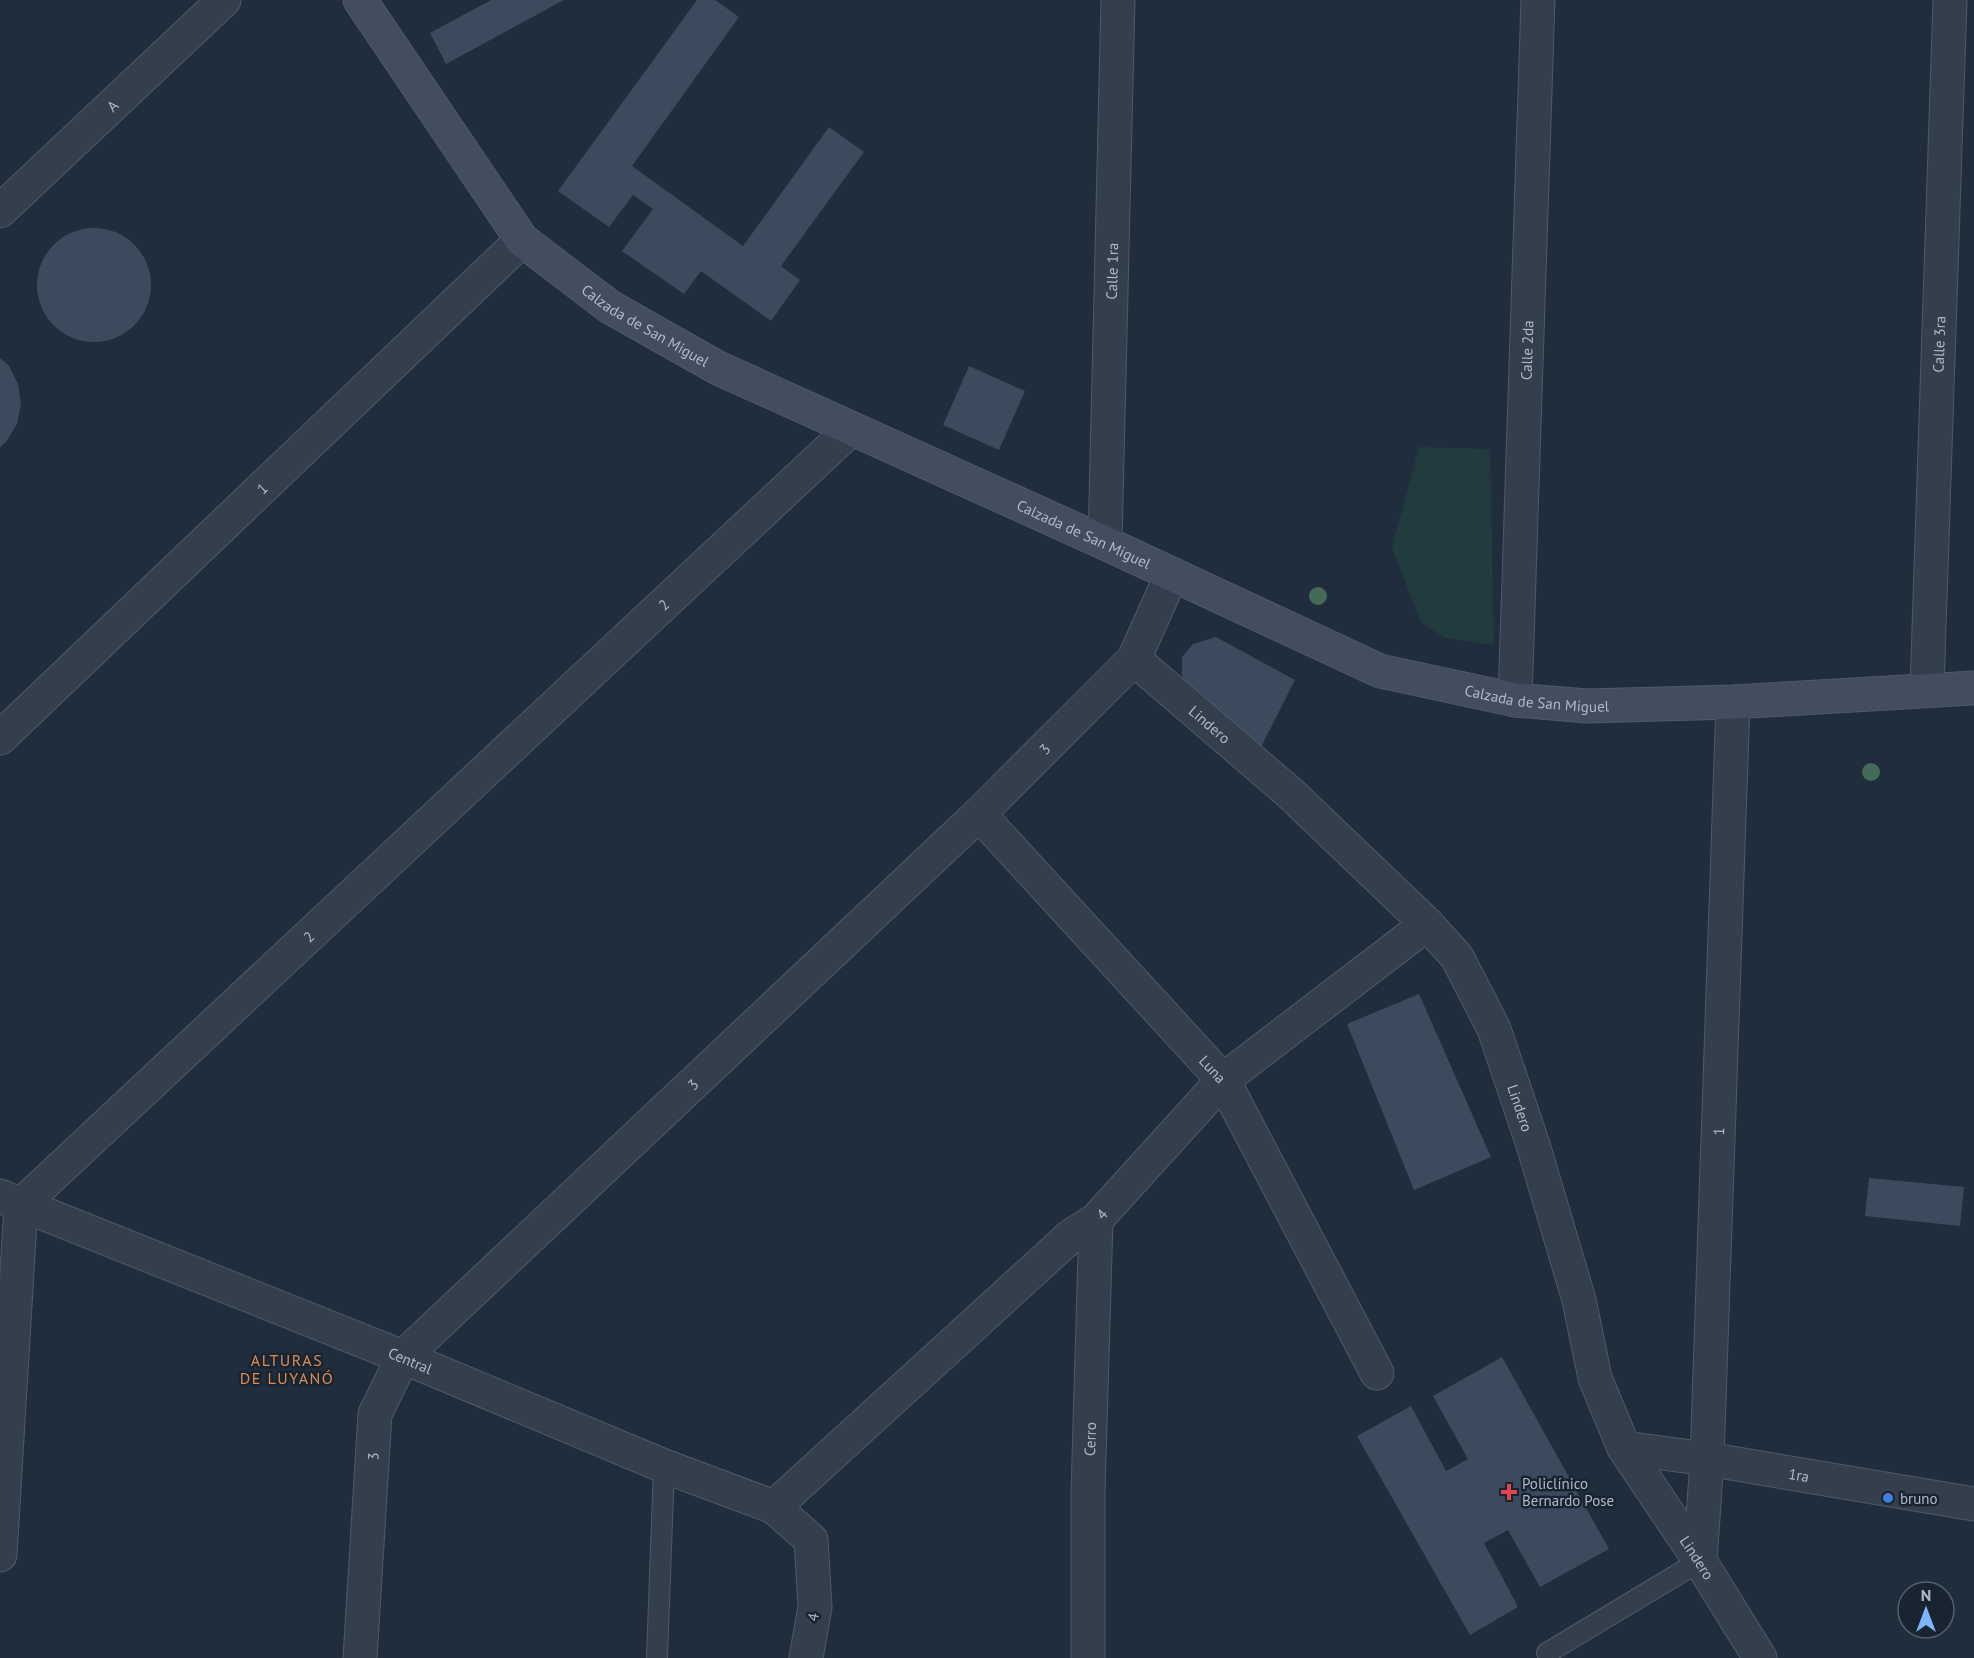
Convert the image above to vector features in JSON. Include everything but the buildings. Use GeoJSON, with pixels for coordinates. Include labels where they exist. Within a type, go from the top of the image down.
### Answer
{"type":"FeatureCollection","features":[{"type":"Feature","properties":{"kind":"main road","name":"Calzada de San Miguel"},"geometry":{"type":"LineString","coordinates":[[360,0],[522,240],[610,307],[718,368],[1105,543],[1380,671],[1515,700],[1587,706],[1733,702],[1974,687]]}},
{"type":"Feature","properties":{"kind":"street","name":"A"},"geometry":{"type":"LineString","coordinates":[[0,211],[224,0]]}},
{"type":"Feature","properties":{"kind":"street","name":"Calle 1ra"},"geometry":{"type":"LineString","coordinates":[[1105,543],[1118,0]]}},
{"type":"Feature","properties":{"kind":"street","name":"Calle 2da"},"geometry":{"type":"LineString","coordinates":[[1515,700],[1538,0]]}},
{"type":"Feature","properties":{"kind":"street","name":"Calle 3ra"},"geometry":{"type":"LineString","coordinates":[[1927,690],[1950,0]]}},
{"type":"Feature","properties":{"kind":"street","name":"1"},"geometry":{"type":"LineString","coordinates":[[0,738],[522,240]]}},
{"type":"Feature","properties":{"kind":"street","name":"2"},"geometry":{"type":"LineString","coordinates":[[11,1200],[851,429]]}},
{"type":"Feature","properties":{"kind":"street","name":"3"},"geometry":{"type":"LineString","coordinates":[[360,1658],[375,1414],[403,1357],[979,814],[1134,659],[1172,574]]}},
{"type":"Feature","properties":{"kind":"street","name":"Lindero"},"geometry":{"type":"LineString","coordinates":[[1134,659],[1290,793],[1427,924],[1457,957],[1494,1029],[1534,1148],[1579,1300],[1595,1378],[1624,1448],[1700,1561],[1760,1658]]}},
{"type":"Feature","properties":{"kind":"street","name":"1"},"geometry":{"type":"LineString","coordinates":[[1700,1561],[1707,1459],[1733,702]]}},
{"type":"Feature","properties":{"kind":"street","name":"Luna"},"geometry":{"type":"LineString","coordinates":[[979,814],[1223,1080],[1377,1374]]}},
{"type":"Feature","properties":{"kind":"street","name":"4"},"geometry":{"type":"LineString","coordinates":[[774,1508],[1072,1235],[1096,1220],[1223,1080],[1427,924]]}},
{"type":"Feature","properties":{"kind":"street","name":"Central"},"geometry":{"type":"LineString","coordinates":[[11,1200],[403,1357],[664,1466],[774,1508],[811,1540]]}},
{"type":"Feature","properties":{"kind":"street"},"geometry":{"type":"LineString","coordinates":[[0,1555],[11,1200]]}},
{"type":"Feature","properties":{"kind":"street","name":"Cerro"},"geometry":{"type":"LineString","coordinates":[[1088,1658],[1088,1493],[1096,1220]]}},
{"type":"Feature","properties":{"kind":"street","name":"1ra"},"geometry":{"type":"LineString","coordinates":[[1624,1448],[1707,1459],[1974,1504]]}},
{"type":"Feature","properties":{"kind":"street","name":"4"},"geometry":{"type":"LineString","coordinates":[[806,1658],[815,1606],[811,1540]]}},
{"type":"Feature","properties":{"kind":"lane"},"geometry":{"type":"LineString","coordinates":[[657,1658],[664,1466]]}},
{"type":"Feature","properties":{"kind":"lane"},"geometry":{"type":"LineString","coordinates":[[1547,1653],[1700,1561]]}},
{"type":"Feature","properties":{"kind":"green space"},"geometry":{"type":"Polygon","coordinates":[[[1419,447],[1490,449],[1494,645],[1444,638],[1421,622],[1392,548],[1419,447]]]}},
{"type":"Feature","properties":{"kind":"place","name":"Policlínico Bernardo Pose"},"geometry":{"type":"Point","coordinates":[1509,1492]}},
{"type":"Feature","properties":{"kind":"place","name":"bruno"},"geometry":{"type":"Point","coordinates":[1888,1498]}},
{"type":"Feature","properties":{"kind":"district","name":"ALTURAS DE LUYANÓ"},"geometry":{"type":"Point","coordinates":[287,1369]}}]}
